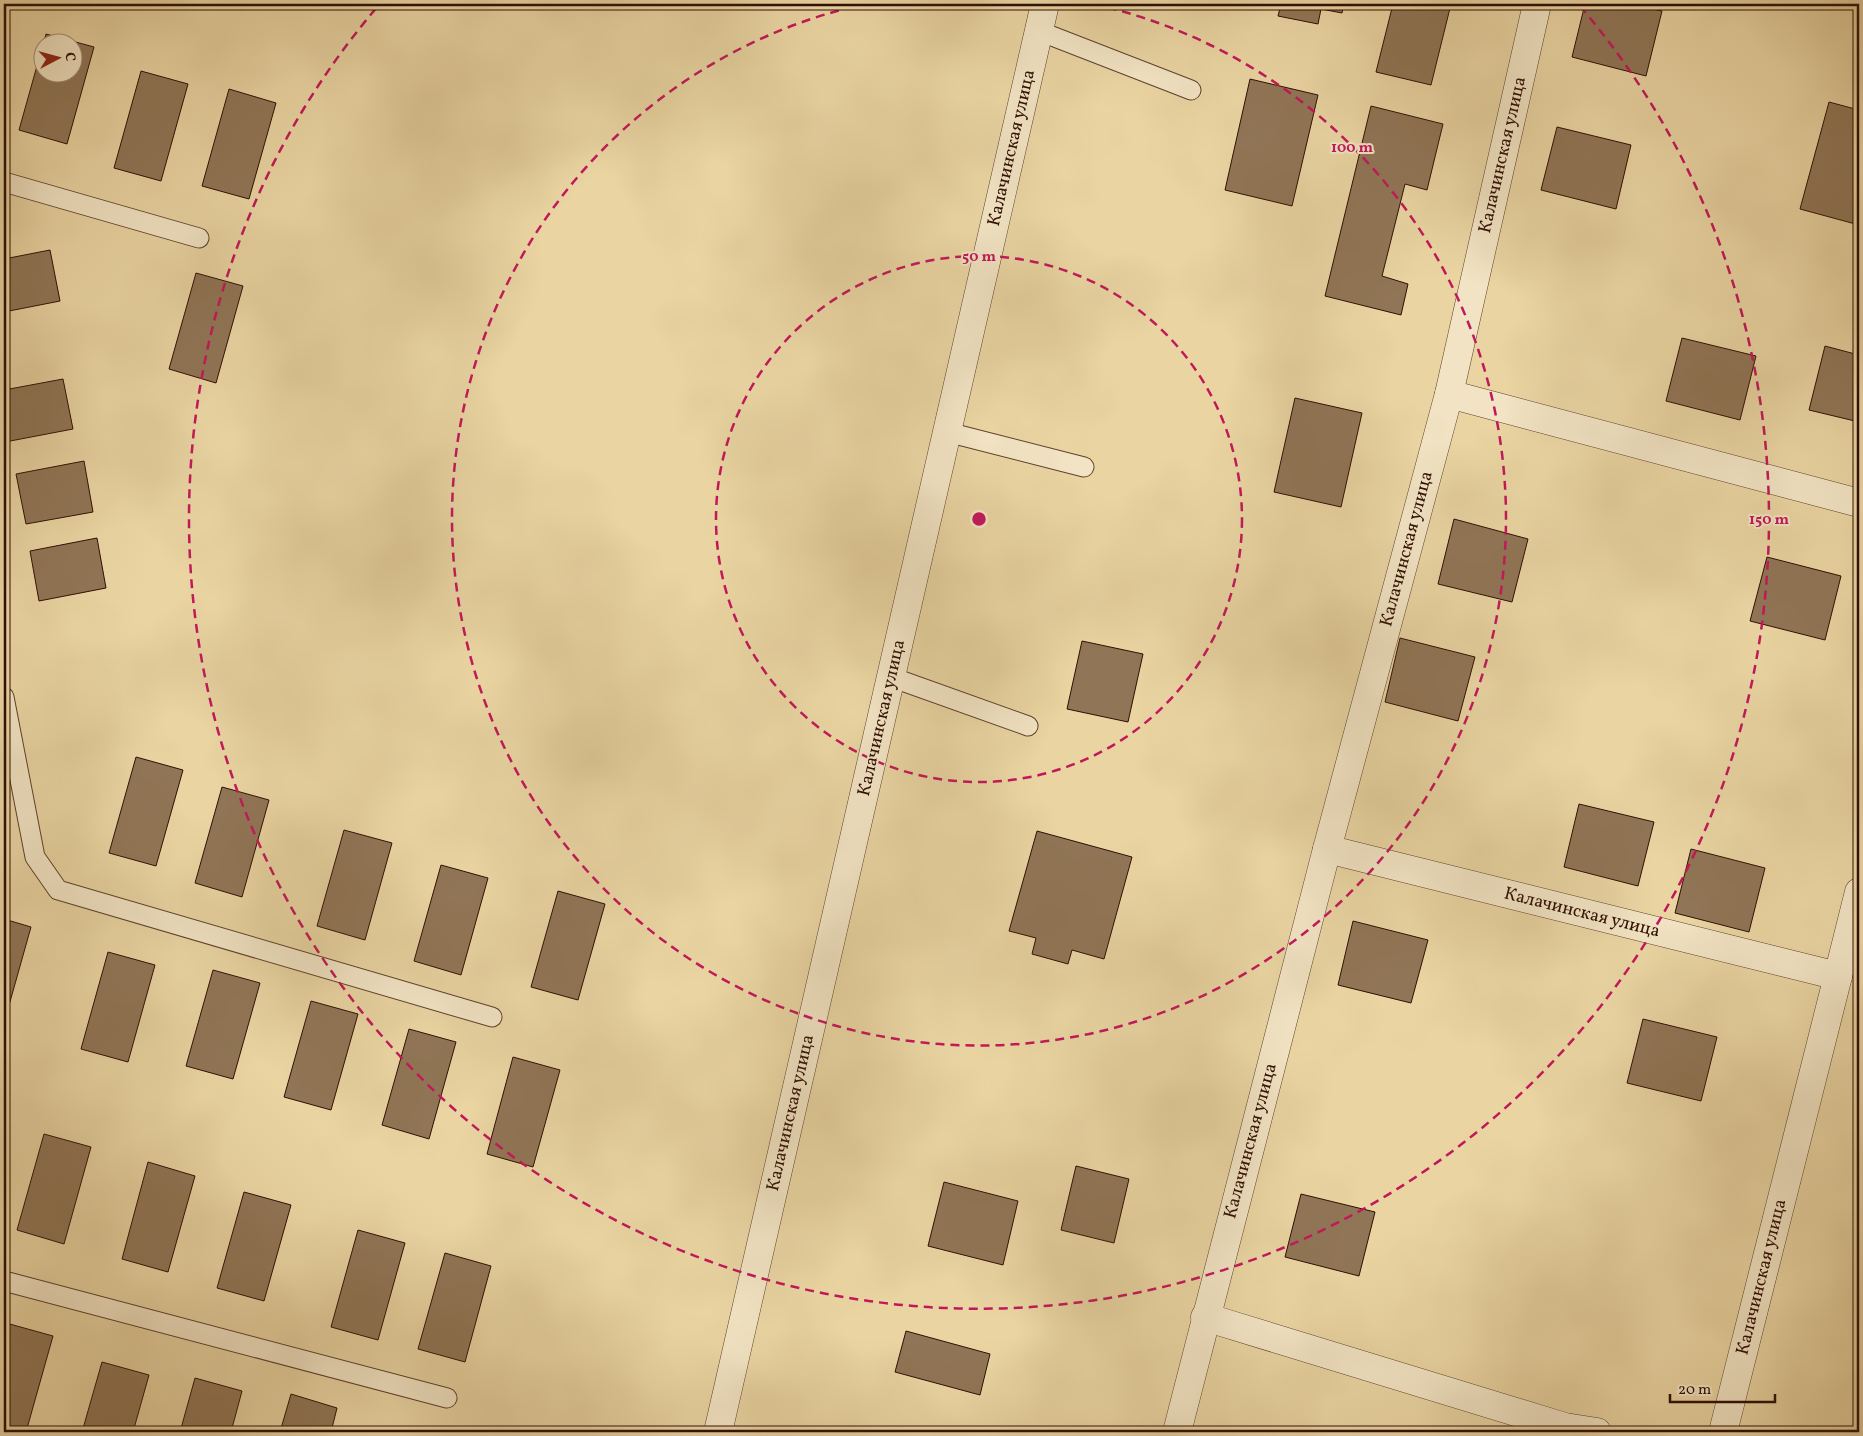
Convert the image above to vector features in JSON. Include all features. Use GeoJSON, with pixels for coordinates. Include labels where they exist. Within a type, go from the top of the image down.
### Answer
{"type":"FeatureCollection","features":[{"type":"Feature","properties":{"kind":"street","name":"Калачинская улица"},"geometry":{"type":"LineString","coordinates":[[718,1432],[1045,4]]}},
{"type":"Feature","properties":{"kind":"street","name":"Калачинская улица"},"geometry":{"type":"LineString","coordinates":[[1177,1432],[1327,849],[1449,394],[1538,4]]}},
{"type":"Feature","properties":{"kind":"street"},"geometry":{"type":"LineString","coordinates":[[1449,394],[1859,503]]}},
{"type":"Feature","properties":{"kind":"street","name":"Калачинская улица"},"geometry":{"type":"LineString","coordinates":[[1327,849],[1838,976]]}},
{"type":"Feature","properties":{"kind":"street","name":"Калачинская улица"},"geometry":{"type":"LineString","coordinates":[[1723,1432],[1859,892]]}},
{"type":"Feature","properties":{"kind":"street"},"geometry":{"type":"LineString","coordinates":[[1206,1318],[1565,1430],[1597,1432]]}},
{"type":"Feature","properties":{"kind":"lane"},"geometry":{"type":"LineString","coordinates":[[1038,31],[1191,90]]}},
{"type":"Feature","properties":{"kind":"lane"},"geometry":{"type":"LineString","coordinates":[[4,182],[199,238]]}},
{"type":"Feature","properties":{"kind":"lane"},"geometry":{"type":"LineString","coordinates":[[947,432],[1084,467]]}},
{"type":"Feature","properties":{"kind":"lane"},"geometry":{"type":"LineString","coordinates":[[891,677],[1028,726]]}},
{"type":"Feature","properties":{"kind":"lane"},"geometry":{"type":"LineString","coordinates":[[4,697],[35,857],[58,890],[492,1017]]}},
{"type":"Feature","properties":{"kind":"lane"},"geometry":{"type":"LineString","coordinates":[[4,1281],[447,1398]]}},
{"type":"Feature","properties":{"kind":"building"},"geometry":{"type":"Polygon","coordinates":[[[1281,4],[1344,4],[1342,13],[1321,9],[1318,24],[1278,16],[1281,4]]]}},
{"type":"Feature","properties":{"kind":"building"},"geometry":{"type":"Polygon","coordinates":[[[1393,4],[1451,4],[1431,85],[1376,72],[1393,4]]]}},
{"type":"Feature","properties":{"kind":"building"},"geometry":{"type":"Polygon","coordinates":[[[1585,4],[1631,4],[1662,11],[1646,76],[1572,57],[1585,4]]]}},
{"type":"Feature","properties":{"kind":"building"},"geometry":{"type":"Polygon","coordinates":[[[82,44],[94,47],[67,144],[19,130],[32,82],[82,82],[82,44]]]}},
{"type":"Feature","properties":{"kind":"building"},"geometry":{"type":"Polygon","coordinates":[[[141,71],[188,84],[161,181],[114,168],[141,71]]]}},
{"type":"Feature","properties":{"kind":"building"},"geometry":{"type":"Polygon","coordinates":[[[1250,79],[1318,95],[1292,206],[1225,190],[1250,79]]]}},
{"type":"Feature","properties":{"kind":"building"},"geometry":{"type":"Polygon","coordinates":[[[229,89],[276,103],[249,199],[202,186],[229,89]]]}},
{"type":"Feature","properties":{"kind":"building"},"geometry":{"type":"Polygon","coordinates":[[[1829,102],[1859,110],[1859,225],[1800,209],[1829,102]]]}},
{"type":"Feature","properties":{"kind":"building"},"geometry":{"type":"Polygon","coordinates":[[[1371,106],[1443,124],[1427,190],[1405,184],[1382,276],[1408,284],[1401,315],[1325,296],[1371,106]]]}},
{"type":"Feature","properties":{"kind":"building"},"geometry":{"type":"Polygon","coordinates":[[[1557,127],[1631,145],[1616,209],[1541,190],[1557,127]]]}},
{"type":"Feature","properties":{"kind":"building"},"geometry":{"type":"Polygon","coordinates":[[[50,250],[60,301],[4,312],[4,259],[50,250]]]}},
{"type":"Feature","properties":{"kind":"building"},"geometry":{"type":"Polygon","coordinates":[[[196,273],[243,286],[216,383],[169,369],[196,273]]]}},
{"type":"Feature","properties":{"kind":"building"},"geometry":{"type":"Polygon","coordinates":[[[1682,338],[1756,356],[1740,420],[1666,401],[1682,338]]]}},
{"type":"Feature","properties":{"kind":"building"},"geometry":{"type":"Polygon","coordinates":[[[1825,346],[1859,355],[1859,422],[1809,410],[1825,346]]]}},
{"type":"Feature","properties":{"kind":"building"},"geometry":{"type":"Polygon","coordinates":[[[63,379],[73,429],[5,442],[4,390],[63,379]]]}},
{"type":"Feature","properties":{"kind":"building"},"geometry":{"type":"Polygon","coordinates":[[[1295,398],[1362,413],[1341,507],[1274,492],[1295,398]]]}},
{"type":"Feature","properties":{"kind":"building"},"geometry":{"type":"Polygon","coordinates":[[[84,461],[93,512],[26,524],[16,474],[84,461]]]}},
{"type":"Feature","properties":{"kind":"building"},"geometry":{"type":"Polygon","coordinates":[[[1454,519],[1528,539],[1512,602],[1438,584],[1454,519]]]}},
{"type":"Feature","properties":{"kind":"building"},"geometry":{"type":"Polygon","coordinates":[[[97,538],[106,588],[39,601],[30,551],[97,538]]]}},
{"type":"Feature","properties":{"kind":"building"},"geometry":{"type":"Polygon","coordinates":[[[1767,557],[1841,576],[1825,640],[1750,621],[1767,557]]]}},
{"type":"Feature","properties":{"kind":"building"},"geometry":{"type":"Polygon","coordinates":[[[1400,638],[1475,657],[1458,721],[1385,702],[1400,638]]]}},
{"type":"Feature","properties":{"kind":"building"},"geometry":{"type":"Polygon","coordinates":[[[1082,641],[1143,654],[1128,722],[1067,709],[1082,641]]]}},
{"type":"Feature","properties":{"kind":"building"},"geometry":{"type":"Polygon","coordinates":[[[136,757],[183,770],[156,866],[109,853],[136,757]]]}},
{"type":"Feature","properties":{"kind":"building"},"geometry":{"type":"Polygon","coordinates":[[[222,787],[269,800],[242,897],[195,883],[222,787]]]}},
{"type":"Feature","properties":{"kind":"building"},"geometry":{"type":"Polygon","coordinates":[[[1579,804],[1654,822],[1638,886],[1564,867],[1579,804]]]}},
{"type":"Feature","properties":{"kind":"building"},"geometry":{"type":"Polygon","coordinates":[[[344,830],[392,843],[365,940],[317,926],[344,830]]]}},
{"type":"Feature","properties":{"kind":"building"},"geometry":{"type":"Polygon","coordinates":[[[1037,831],[1132,857],[1104,959],[1072,950],[1068,964],[1032,954],[1036,938],[1009,931],[1037,831]]]}},
{"type":"Feature","properties":{"kind":"building"},"geometry":{"type":"Polygon","coordinates":[[[1691,849],[1765,868],[1749,932],[1675,913],[1691,849]]]}},
{"type":"Feature","properties":{"kind":"building"},"geometry":{"type":"Polygon","coordinates":[[[441,865],[488,878],[461,975],[414,961],[441,865]]]}},
{"type":"Feature","properties":{"kind":"building"},"geometry":{"type":"Polygon","coordinates":[[[558,891],[605,904],[578,1000],[531,987],[558,891]]]}},
{"type":"Feature","properties":{"kind":"building"},"geometry":{"type":"Polygon","coordinates":[[[4,919],[31,927],[4,1023],[4,919]]]}},
{"type":"Feature","properties":{"kind":"building"},"geometry":{"type":"Polygon","coordinates":[[[1353,921],[1428,940],[1411,1003],[1338,985],[1353,921]]]}},
{"type":"Feature","properties":{"kind":"building"},"geometry":{"type":"Polygon","coordinates":[[[108,952],[155,965],[128,1062],[81,1049],[108,952]]]}},
{"type":"Feature","properties":{"kind":"building"},"geometry":{"type":"Polygon","coordinates":[[[213,970],[260,983],[233,1079],[186,1066],[213,970]]]}},
{"type":"Feature","properties":{"kind":"building"},"geometry":{"type":"Polygon","coordinates":[[[311,1001],[358,1014],[331,1110],[284,1097],[311,1001]]]}},
{"type":"Feature","properties":{"kind":"building"},"geometry":{"type":"Polygon","coordinates":[[[1643,1019],[1717,1037],[1701,1101],[1627,1083],[1643,1019]]]}},
{"type":"Feature","properties":{"kind":"building"},"geometry":{"type":"Polygon","coordinates":[[[409,1029],[456,1042],[429,1139],[382,1125],[409,1029]]]}},
{"type":"Feature","properties":{"kind":"building"},"geometry":{"type":"Polygon","coordinates":[[[513,1057],[560,1070],[533,1167],[487,1154],[513,1057]]]}},
{"type":"Feature","properties":{"kind":"building"},"geometry":{"type":"Polygon","coordinates":[[[44,1134],[91,1147],[64,1244],[17,1230],[44,1134]]]}},
{"type":"Feature","properties":{"kind":"building"},"geometry":{"type":"Polygon","coordinates":[[[148,1162],[195,1176],[168,1272],[122,1259],[148,1162]]]}},
{"type":"Feature","properties":{"kind":"building"},"geometry":{"type":"Polygon","coordinates":[[[1076,1166],[1129,1179],[1114,1243],[1061,1230],[1076,1166]]]}},
{"type":"Feature","properties":{"kind":"building"},"geometry":{"type":"Polygon","coordinates":[[[944,1182],[1018,1201],[1003,1265],[928,1246],[944,1182]]]}},
{"type":"Feature","properties":{"kind":"building"},"geometry":{"type":"Polygon","coordinates":[[[244,1192],[291,1205],[264,1301],[217,1288],[244,1192]]]}},
{"type":"Feature","properties":{"kind":"building"},"geometry":{"type":"Polygon","coordinates":[[[1301,1194],[1375,1212],[1359,1276],[1285,1257],[1301,1194]]]}},
{"type":"Feature","properties":{"kind":"building"},"geometry":{"type":"Polygon","coordinates":[[[358,1230],[405,1243],[378,1340],[331,1327],[358,1230]]]}},
{"type":"Feature","properties":{"kind":"building"},"geometry":{"type":"Polygon","coordinates":[[[445,1253],[491,1266],[465,1362],[418,1349],[445,1253]]]}},
{"type":"Feature","properties":{"kind":"building"},"geometry":{"type":"Polygon","coordinates":[[[6,1323],[53,1336],[26,1432],[4,1426],[4,1331],[6,1323]]]}},
{"type":"Feature","properties":{"kind":"building"},"geometry":{"type":"Polygon","coordinates":[[[906,1331],[990,1354],[980,1395],[895,1372],[906,1331]]]}},
{"type":"Feature","properties":{"kind":"building"},"geometry":{"type":"Polygon","coordinates":[[[102,1362],[149,1375],[133,1432],[82,1432],[102,1362]]]}},
{"type":"Feature","properties":{"kind":"building"},"geometry":{"type":"Polygon","coordinates":[[[195,1378],[242,1391],[231,1432],[180,1432],[195,1378]]]}},
{"type":"Feature","properties":{"kind":"building"},"geometry":{"type":"Polygon","coordinates":[[[291,1394],[337,1408],[331,1432],[280,1432],[291,1394]]]}}]}
